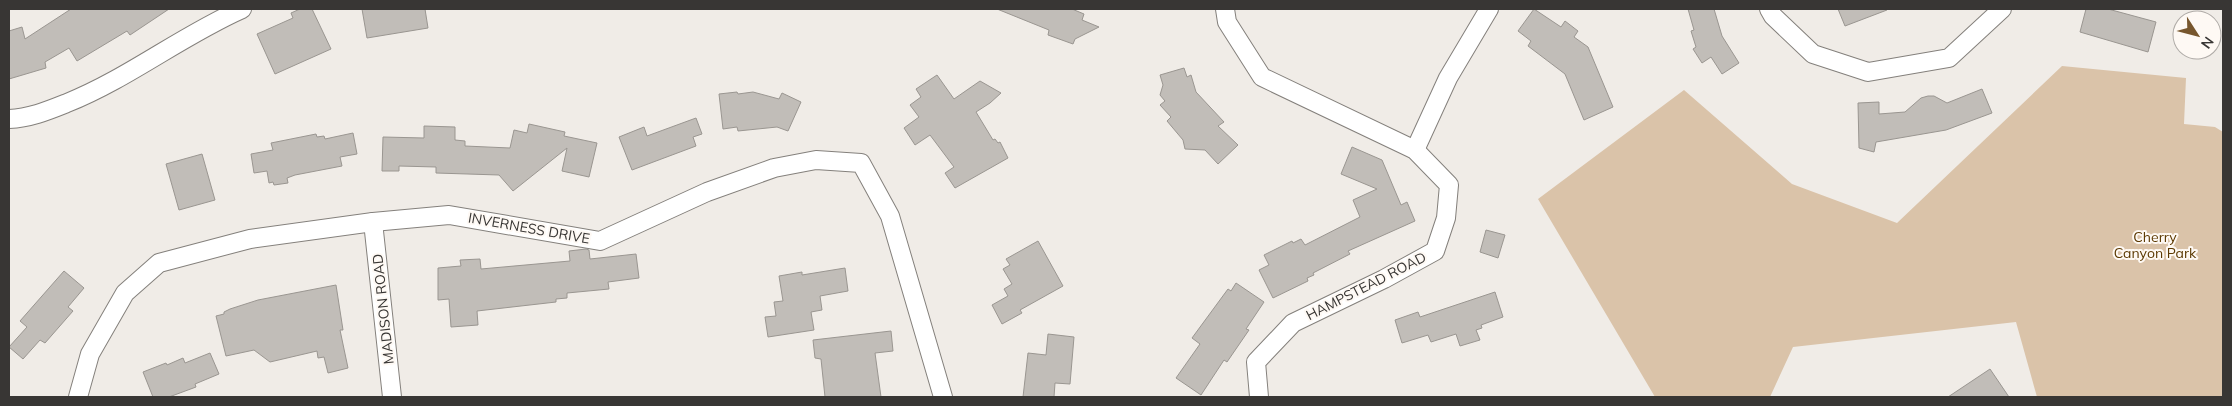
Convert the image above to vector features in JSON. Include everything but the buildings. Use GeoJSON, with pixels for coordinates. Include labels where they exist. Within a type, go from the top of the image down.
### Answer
{"type":"FeatureCollection","features":[{"type":"Feature","properties":{"kind":"street"},"geometry":{"type":"LineString","coordinates":[[9,119],[30,118],[100,90],[211,23],[242,9]]}},
{"type":"Feature","properties":{"kind":"street","name":"HAMPSTEAD ROAD"},"geometry":{"type":"LineString","coordinates":[[1225,9],[1227,22],[1262,77],[1415,150],[1449,185],[1446,218],[1435,250],[1384,279],[1293,323],[1256,362],[1259,397]]}},
{"type":"Feature","properties":{"kind":"street"},"geometry":{"type":"LineString","coordinates":[[1415,150],[1448,78],[1488,9]]}},
{"type":"Feature","properties":{"kind":"street"},"geometry":{"type":"LineString","coordinates":[[1769,9],[1773,16],[1813,54],[1868,72],[1949,58],[2002,9]]}},
{"type":"Feature","properties":{"kind":"street","name":"INVERNESS DRIVE"},"geometry":{"type":"LineString","coordinates":[[78,397],[90,354],[125,293],[159,263],[250,239],[373,222],[449,215],[600,240],[707,192],[774,168],[816,160],[860,163],[890,216],[943,397]]}},
{"type":"Feature","properties":{"kind":"street","name":"MADISON ROAD"},"geometry":{"type":"LineString","coordinates":[[373,222],[392,397]]}},
{"type":"Feature","properties":{"kind":"green space","name":"Cherry Canyon Park"},"geometry":{"type":"Polygon","coordinates":[[[2062,66],[2186,78],[2184,124],[2215,127],[2223,132],[2223,397],[2037,397],[2016,322],[1793,347],[1770,397],[1655,397],[1538,199],[1684,90],[1792,184],[1897,223],[2062,66]]]}}]}
